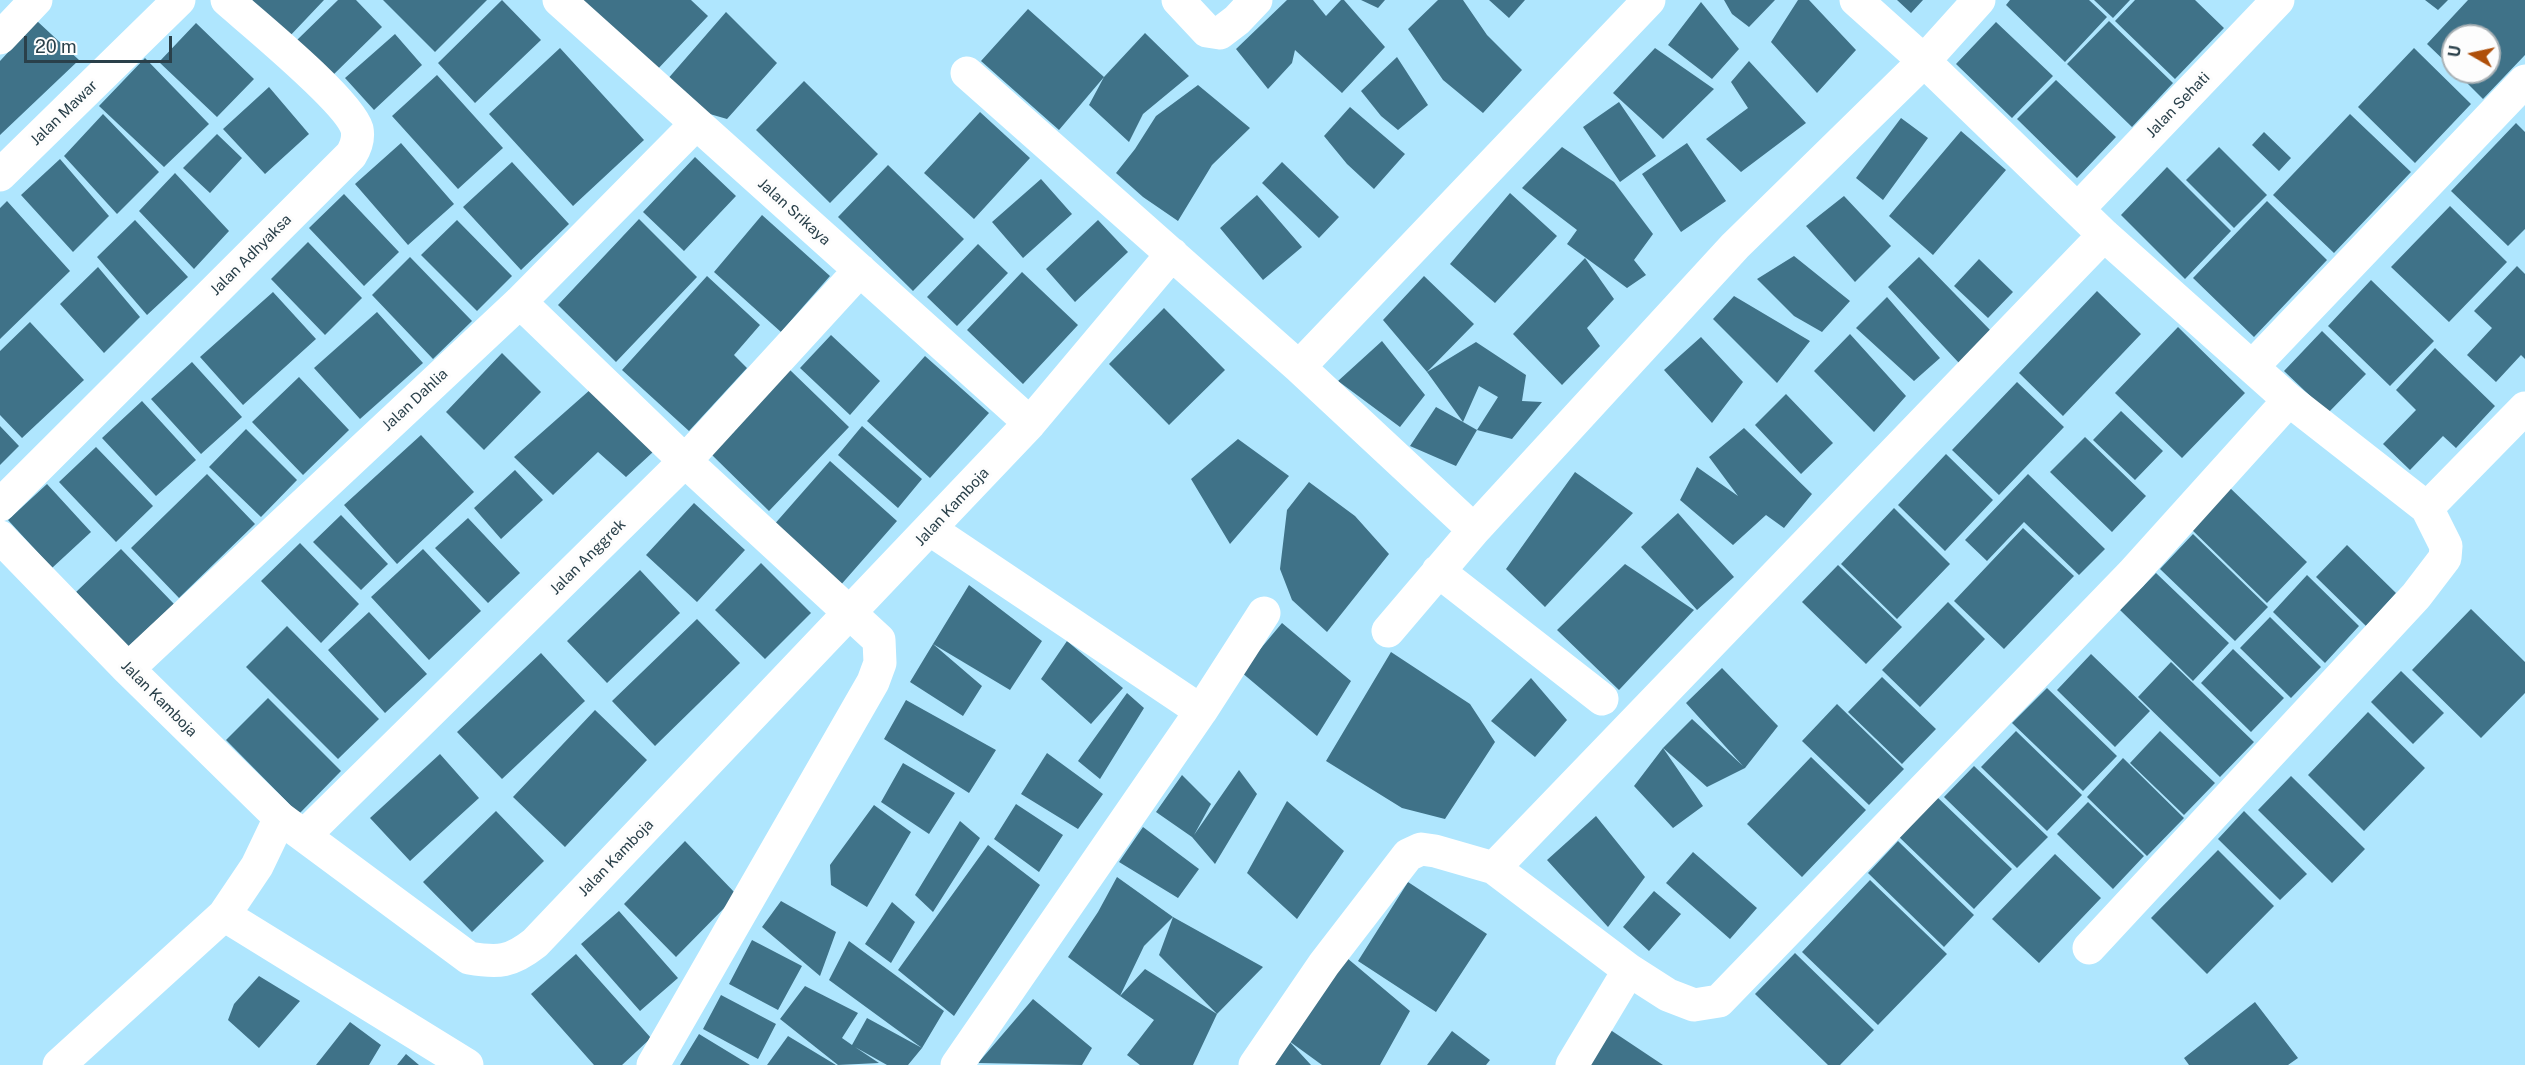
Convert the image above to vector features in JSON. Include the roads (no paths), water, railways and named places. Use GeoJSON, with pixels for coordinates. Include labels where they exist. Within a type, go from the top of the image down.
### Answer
{"type":"FeatureCollection","features":[{"type":"Feature","properties":{"kind":"street"},"geometry":{"type":"LineString","coordinates":[[0,38],[36,0]]}},
{"type":"Feature","properties":{"kind":"street","name":"Jalan Mawar"},"geometry":{"type":"LineString","coordinates":[[0,175],[179,0]]}},
{"type":"Feature","properties":{"kind":"street","name":"Jalan Adhyaksa"},"geometry":{"type":"LineString","coordinates":[[0,505],[351,155],[356,147],[358,135],[352,117],[303,67],[227,0]]}},
{"type":"Feature","properties":{"kind":"street","name":"Jalan Srikaya"},"geometry":{"type":"LineString","coordinates":[[559,0],[1030,423]]}},
{"type":"Feature","properties":{"kind":"street"},"geometry":{"type":"LineString","coordinates":[[1178,0],[1207,31],[1220,33],[1233,24],[1256,0]]}},
{"type":"Feature","properties":{"kind":"street"},"geometry":{"type":"LineString","coordinates":[[1299,367],[1649,0]]}},
{"type":"Feature","properties":{"kind":"street"},"geometry":{"type":"LineString","coordinates":[[1856,0],[1924,61],[2104,235],[2289,400],[2427,508],[2446,546],[2445,558],[2416,596],[2089,948]]}},
{"type":"Feature","properties":{"kind":"street"},"geometry":{"type":"LineString","coordinates":[[1388,631],[1474,530],[1735,246],[1924,61],[1978,0]]}},
{"type":"Feature","properties":{"kind":"street","name":"Jalan Sehati"},"geometry":{"type":"LineString","coordinates":[[2078,209],[2278,0]]}},
{"type":"Feature","properties":{"kind":"street"},"geometry":{"type":"LineString","coordinates":[[968,73],[1299,367],[1474,530]]}},
{"type":"Feature","properties":{"kind":"street"},"geometry":{"type":"LineString","coordinates":[[2253,366],[2525,81]]}},
{"type":"Feature","properties":{"kind":"street","name":"Jalan Dahlia"},"geometry":{"type":"LineString","coordinates":[[128,669],[520,302],[696,124]]}},
{"type":"Feature","properties":{"kind":"street"},"geometry":{"type":"LineString","coordinates":[[1494,868],[2104,235]]}},
{"type":"Feature","properties":{"kind":"street","name":"Jalan Kamboja"},"geometry":{"type":"LineString","coordinates":[[0,537],[128,669],[293,826],[469,958],[492,962],[519,956],[535,943],[931,530],[1030,423],[1172,254]]}},
{"type":"Feature","properties":{"kind":"street","name":"Jalan Anggrek"},"geometry":{"type":"LineString","coordinates":[[66,1063],[224,915],[257,866],[293,826],[685,461],[860,270]]}},
{"type":"Feature","properties":{"kind":"street"},"geometry":{"type":"LineString","coordinates":[[520,302],[685,461],[879,640],[880,663],[873,682],[653,1065]]}},
{"type":"Feature","properties":{"kind":"street"},"geometry":{"type":"LineString","coordinates":[[1255,1065],[1324,964],[1408,855],[1421,849],[1494,868],[1629,970],[1668,995],[1694,1005],[1719,1001],[2132,574],[2289,400]]}},
{"type":"Feature","properties":{"kind":"street"},"geometry":{"type":"LineString","coordinates":[[2427,508],[2525,408]]}},
{"type":"Feature","properties":{"kind":"street"},"geometry":{"type":"LineString","coordinates":[[931,530],[1201,711]]}},
{"type":"Feature","properties":{"kind":"street"},"geometry":{"type":"LineString","coordinates":[[1438,572],[1602,699]]}},
{"type":"Feature","properties":{"kind":"street"},"geometry":{"type":"LineString","coordinates":[[957,1065],[1201,711],[1263,613]]}},
{"type":"Feature","properties":{"kind":"street"},"geometry":{"type":"LineString","coordinates":[[224,915],[467,1065]]}},
{"type":"Feature","properties":{"kind":"street"},"geometry":{"type":"LineString","coordinates":[[1572,1065],[1629,970]]}}]}
